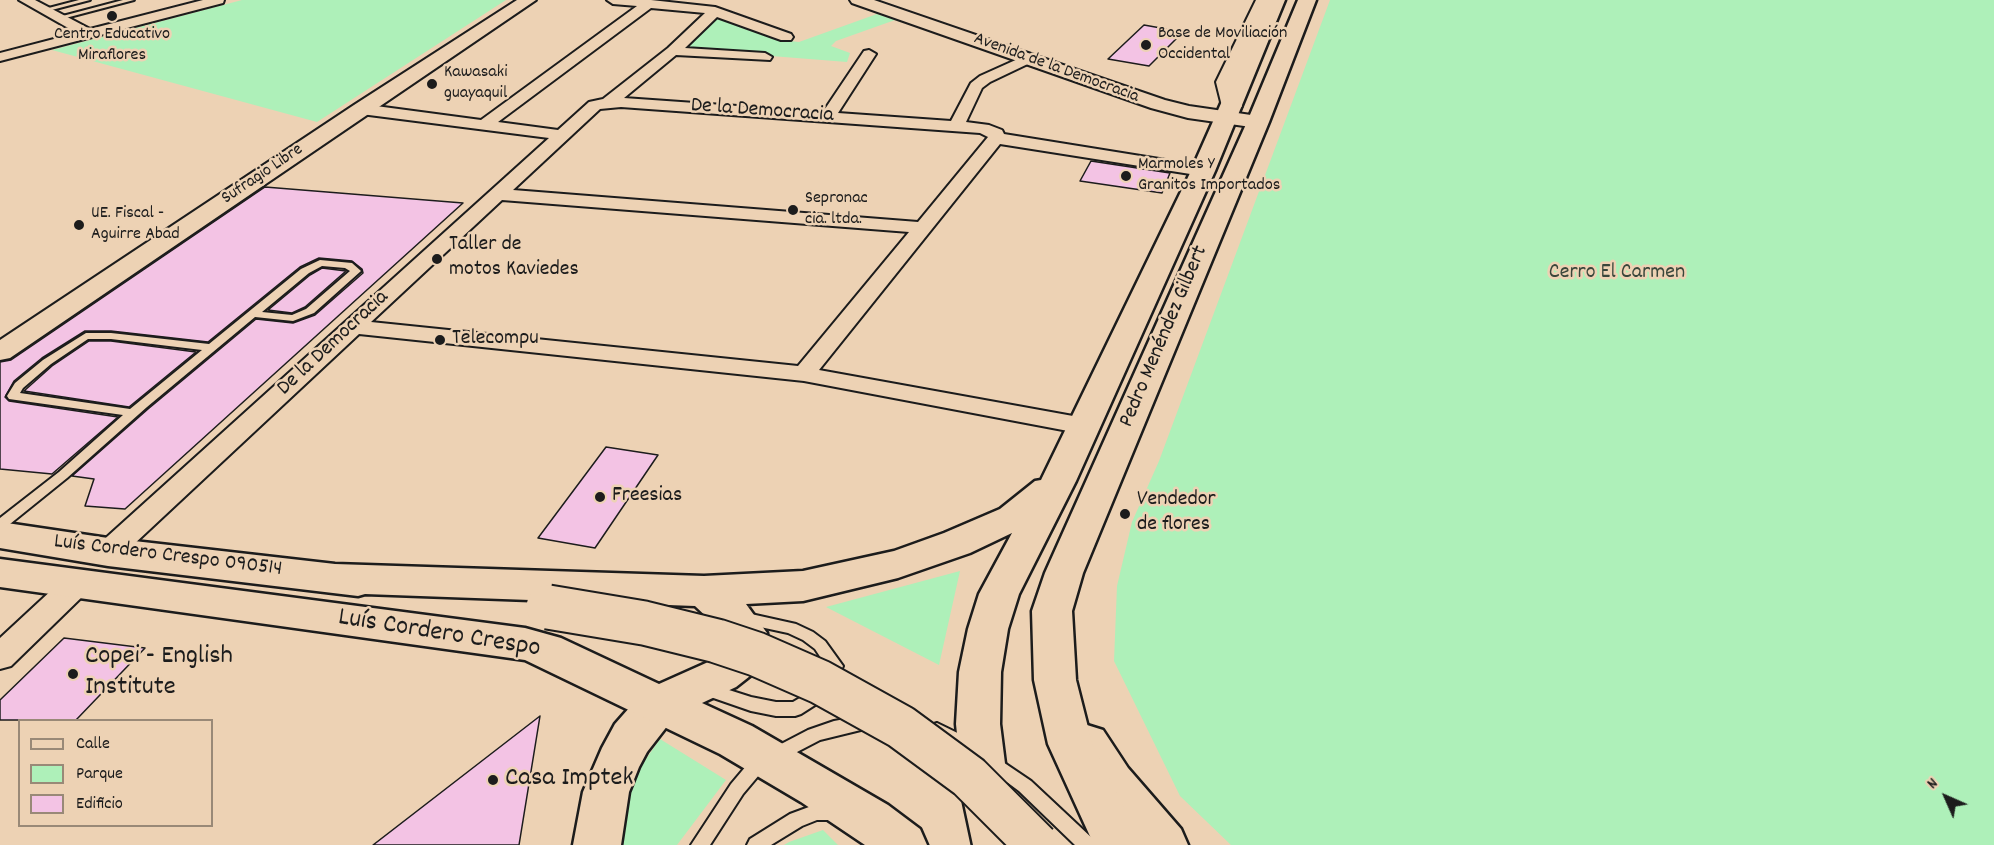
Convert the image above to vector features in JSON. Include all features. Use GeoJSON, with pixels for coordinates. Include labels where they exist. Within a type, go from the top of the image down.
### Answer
{"type":"FeatureCollection","features":[{"type":"Feature","properties":{"kind":"main road","name":"Pedro Menéndez Gilbert"},"geometry":{"type":"LineString","coordinates":[[1055,680],[1052,611],[1064,573],[1245,114],[1276,0]]}},
{"type":"Feature","properties":{"kind":"main road","name":"Pedro Menéndez Gilbert"},"geometry":{"type":"LineString","coordinates":[[997,845],[987,803],[980,752],[980,672],[988,629],[999,594],[1059,481],[1203,171],[1245,114],[1307,0]]}},
{"type":"Feature","properties":{"kind":"main road"},"geometry":{"type":"LineString","coordinates":[[336,578],[704,591],[803,586],[898,564],[977,535],[1013,518],[1059,481]]}},
{"type":"Feature","properties":{"kind":"main road","name":"Luís Cordero Crespo 090514"},"geometry":{"type":"LineString","coordinates":[[0,535],[108,552],[336,578]]}},
{"type":"Feature","properties":{"kind":"main road","name":"Luís Cordero Crespo"},"geometry":{"type":"LineString","coordinates":[[0,573],[525,644],[546,650],[679,694],[736,740],[887,833]]}},
{"type":"Feature","properties":{"kind":"main road","name":"Luís Cordero Crespo"},"geometry":{"type":"LineString","coordinates":[[336,578],[548,607],[644,623],[717,641],[756,654],[820,682],[901,727],[969,777],[1037,845]]}},
{"type":"Feature","properties":{"kind":"main road"},"geometry":{"type":"LineString","coordinates":[[597,845],[602,810],[612,776],[631,738],[679,694],[721,675],[735,664],[747,646],[747,633],[735,617],[704,591]]}},
{"type":"Feature","properties":{"kind":"main road"},"geometry":{"type":"LineString","coordinates":[[1055,680],[1070,744],[1107,824],[1121,845]]}},
{"type":"Feature","properties":{"kind":"main road"},"geometry":{"type":"LineString","coordinates":[[1055,680],[1083,738],[1112,783],[1164,845]]}},
{"type":"Feature","properties":{"kind":"street"},"geometry":{"type":"LineString","coordinates":[[26,0],[89,34]]}},
{"type":"Feature","properties":{"kind":"street"},"geometry":{"type":"LineString","coordinates":[[0,57],[218,0]]}},
{"type":"Feature","properties":{"kind":"street","name":"Sufragio Libre"},"geometry":{"type":"LineString","coordinates":[[0,352],[361,109],[528,0]]}},
{"type":"Feature","properties":{"kind":"street"},"geometry":{"type":"LineString","coordinates":[[613,0],[715,11],[786,37]]}},
{"type":"Feature","properties":{"kind":"street","name":"Avenida de la Democracia"},"geometry":{"type":"LineString","coordinates":[[858,0],[1158,104],[1245,114]]}},
{"type":"Feature","properties":{"kind":"street","name":"Avenida de la Democracia"},"geometry":{"type":"LineString","coordinates":[[893,0],[1148,88],[1245,114]]}},
{"type":"Feature","properties":{"kind":"street"},"geometry":{"type":"LineString","coordinates":[[1245,114],[1225,82],[1264,0]]}},
{"type":"Feature","properties":{"kind":"street"},"geometry":{"type":"LineString","coordinates":[[484,125],[648,4]]}},
{"type":"Feature","properties":{"kind":"street"},"geometry":{"type":"LineString","coordinates":[[609,102],[673,51],[715,11]]}},
{"type":"Feature","properties":{"kind":"street"},"geometry":{"type":"LineString","coordinates":[[673,51],[765,57]]}},
{"type":"Feature","properties":{"kind":"street"},"geometry":{"type":"LineString","coordinates":[[826,117],[869,54]]}},
{"type":"Feature","properties":{"kind":"street"},"geometry":{"type":"LineString","coordinates":[[956,126],[976,86],[985,79],[1029,58]]}},
{"type":"Feature","properties":{"kind":"street","name":"De la Democracia"},"geometry":{"type":"LineString","coordinates":[[108,552],[591,107],[609,102],[988,129],[996,133],[996,138],[1203,171]]}},
{"type":"Feature","properties":{"kind":"street"},"geometry":{"type":"LineString","coordinates":[[361,109],[560,135]]}},
{"type":"Feature","properties":{"kind":"street"},"geometry":{"type":"LineString","coordinates":[[804,374],[996,138]]}},
{"type":"Feature","properties":{"kind":"street"},"geometry":{"type":"LineString","coordinates":[[496,194],[924,228]]}},
{"type":"Feature","properties":{"kind":"street"},"geometry":{"type":"LineString","coordinates":[[354,327],[804,374],[1084,426]]}},
{"type":"Feature","properties":{"kind":"street"},"geometry":{"type":"LineString","coordinates":[[0,657],[78,583]]}},
{"type":"Feature","properties":{"kind":"lane"},"geometry":{"type":"LineString","coordinates":[[44,10],[87,0]]}},
{"type":"Feature","properties":{"kind":"lane"},"geometry":{"type":"LineString","coordinates":[[58,18],[131,0]]}},
{"type":"Feature","properties":{"kind":"lane"},"geometry":{"type":"LineString","coordinates":[[0,525],[63,475],[132,413],[305,271],[320,263],[348,265],[354,267],[356,271],[310,311],[293,318],[253,314]]}},
{"type":"Feature","properties":{"kind":"lane"},"geometry":{"type":"LineString","coordinates":[[132,413],[13,396],[19,386],[86,336],[111,336],[211,348]]}},
{"type":"Feature","properties":{"kind":"lane"},"geometry":{"type":"LineString","coordinates":[[679,694],[776,709],[795,709],[826,688],[836,666],[820,645],[791,628],[735,617]]}},
{"type":"Feature","properties":{"kind":"lane"},"geometry":{"type":"LineString","coordinates":[[700,845],[737,789],[753,770],[768,759],[792,745],[834,728],[863,722],[898,720],[924,724],[980,752],[1025,786],[1087,845]]}},
{"type":"Feature","properties":{"kind":"lane"},"geometry":{"type":"LineString","coordinates":[[756,845],[783,827],[817,812],[837,812],[887,833]]}},
{"type":"Feature","properties":{"kind":"green space"},"geometry":{"type":"Polygon","coordinates":[[[242,0],[506,0],[317,122],[52,50],[242,0]]]}},
{"type":"Feature","properties":{"kind":"green space","name":"Cerro El Carmen"},"geometry":{"type":"Polygon","coordinates":[[[1330,0],[1994,0],[1994,845],[1231,845],[1180,796],[1114,661],[1117,586],[1132,522],[1159,461],[1330,0]]]}},
{"type":"Feature","properties":{"kind":"green space"},"geometry":{"type":"Polygon","coordinates":[[[719,14],[782,40],[799,42],[877,14],[895,20],[836,41],[831,46],[850,53],[847,62],[683,49],[719,14]]]}},
{"type":"Feature","properties":{"kind":"green space"},"geometry":{"type":"Polygon","coordinates":[[[960,571],[939,665],[826,607],[960,571]]]}},
{"type":"Feature","properties":{"kind":"green space"},"geometry":{"type":"Polygon","coordinates":[[[660,739],[726,780],[677,845],[616,845],[619,797],[660,739]]]}},
{"type":"Feature","properties":{"kind":"green space"},"geometry":{"type":"Polygon","coordinates":[[[823,830],[838,845],[784,845],[789,842],[823,830]]]}},
{"type":"Feature","properties":{"kind":"building","name":"Base de Moviliación Occidental"},"geometry":{"type":"Polygon","coordinates":[[[1144,25],[1183,32],[1149,66],[1108,59],[1144,25]]]}},
{"type":"Feature","properties":{"kind":"building","name":"Marmoles Y Granitos Importados"},"geometry":{"type":"Polygon","coordinates":[[[1091,161],[1170,173],[1162,193],[1080,181],[1091,161]]]}},
{"type":"Feature","properties":{"kind":"building"},"geometry":{"type":"Polygon","coordinates":[[[265,187],[463,203],[125,509],[85,506],[94,479],[72,476],[256,319],[293,323],[315,315],[363,273],[362,269],[352,261],[319,258],[300,267],[208,342],[111,331],[85,331],[42,358],[14,381],[5,397],[9,401],[118,417],[52,474],[0,469],[0,362],[11,360],[265,187]]]}},
{"type":"Feature","properties":{"kind":"building"},"geometry":{"type":"Polygon","coordinates":[[[322,268],[346,271],[305,307],[292,313],[268,310],[310,275],[322,268]]]}},
{"type":"Feature","properties":{"kind":"building"},"geometry":{"type":"Polygon","coordinates":[[[89,341],[111,341],[196,352],[129,407],[24,391],[52,366],[89,341]]]}},
{"type":"Feature","properties":{"kind":"building","name":"Freesias"},"geometry":{"type":"Polygon","coordinates":[[[606,447],[658,455],[595,548],[538,538],[606,447]]]}},
{"type":"Feature","properties":{"kind":"building","name":"Copei - English Institute"},"geometry":{"type":"Polygon","coordinates":[[[64,638],[145,648],[77,719],[0,720],[0,700],[64,638]]]}},
{"type":"Feature","properties":{"kind":"building","name":"Casa Imptek"},"geometry":{"type":"Polygon","coordinates":[[[540,716],[519,845],[373,845],[540,716]]]}},
{"type":"Feature","properties":{"kind":"place","name":"Centro Educativo Miraflores"},"geometry":{"type":"Point","coordinates":[112,16]}},
{"type":"Feature","properties":{"kind":"place","name":"Base de Moviliación Occidental"},"geometry":{"type":"Point","coordinates":[1146,45]}},
{"type":"Feature","properties":{"kind":"place","name":"Kawasaki guayaquil"},"geometry":{"type":"Point","coordinates":[432,84]}},
{"type":"Feature","properties":{"kind":"place","name":"Marmoles Y Granitos Importados"},"geometry":{"type":"Point","coordinates":[1126,176]}},
{"type":"Feature","properties":{"kind":"place","name":"Sepronac cia. ltda."},"geometry":{"type":"Point","coordinates":[793,210]}},
{"type":"Feature","properties":{"kind":"place","name":"UE. Fiscal - Aguirre Abad"},"geometry":{"type":"Point","coordinates":[79,225]}},
{"type":"Feature","properties":{"kind":"place","name":"Taller de motos Kaviedes"},"geometry":{"type":"Point","coordinates":[437,259]}},
{"type":"Feature","properties":{"kind":"place","name":"Telecompu"},"geometry":{"type":"Point","coordinates":[440,340]}},
{"type":"Feature","properties":{"kind":"place","name":"Freesias"},"geometry":{"type":"Point","coordinates":[600,497]}},
{"type":"Feature","properties":{"kind":"place","name":"Vendedor de flores"},"geometry":{"type":"Point","coordinates":[1125,514]}},
{"type":"Feature","properties":{"kind":"place","name":"Copei - English Institute"},"geometry":{"type":"Point","coordinates":[73,674]}},
{"type":"Feature","properties":{"kind":"place","name":"Casa Imptek"},"geometry":{"type":"Point","coordinates":[493,780]}}]}
